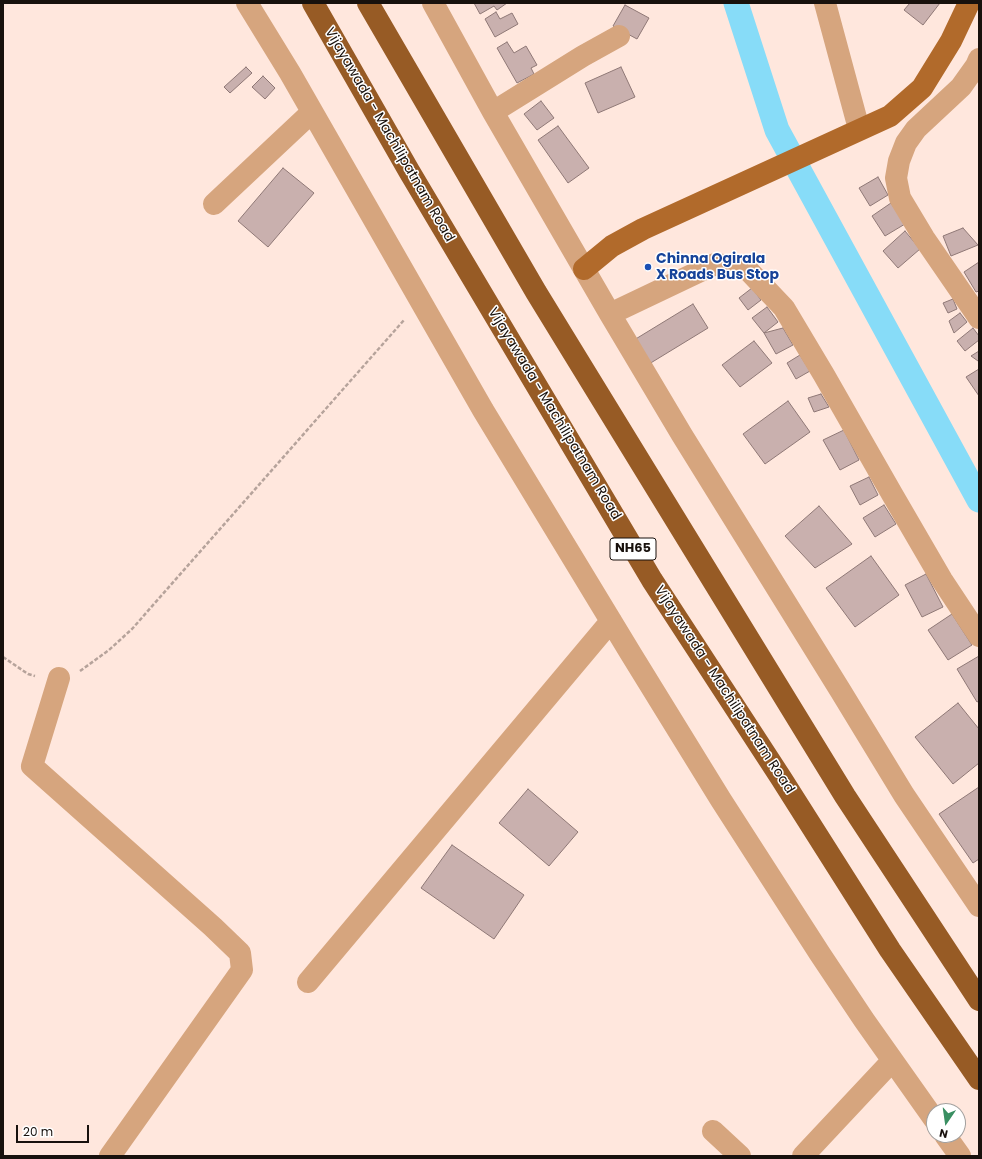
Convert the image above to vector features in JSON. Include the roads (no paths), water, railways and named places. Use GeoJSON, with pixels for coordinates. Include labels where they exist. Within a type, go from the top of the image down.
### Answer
{"type":"FeatureCollection","features":[{"type":"Feature","properties":{"kind":"highway","name":"Vijayawada - Machilipatnam Road"},"geometry":{"type":"LineString","coordinates":[[313,3],[413,178],[652,580],[781,778],[890,950],[979,1079]]}},
{"type":"Feature","properties":{"kind":"highway"},"geometry":{"type":"LineString","coordinates":[[368,3],[536,292],[841,789],[979,1000]]}},
{"type":"Feature","properties":{"kind":"main road"},"geometry":{"type":"LineString","coordinates":[[584,269],[612,246],[643,229],[890,116],[922,88],[951,41],[969,3]]}},
{"type":"Feature","properties":{"kind":"street"},"geometry":{"type":"LineString","coordinates":[[247,3],[312,112],[483,410],[611,621],[721,800],[811,941],[892,1061],[926,1108]]}},
{"type":"Feature","properties":{"kind":"street"},"geometry":{"type":"LineString","coordinates":[[433,3],[493,112],[682,435],[904,795],[979,906]]}},
{"type":"Feature","properties":{"kind":"street"},"geometry":{"type":"LineString","coordinates":[[825,3],[853,132]]}},
{"type":"Feature","properties":{"kind":"street"},"geometry":{"type":"LineString","coordinates":[[493,112],[583,56],[619,36]]}},
{"type":"Feature","properties":{"kind":"street"},"geometry":{"type":"LineString","coordinates":[[979,59],[976,66],[961,87],[916,129],[906,143],[899,161],[896,178],[900,198],[924,238],[979,318]]}},
{"type":"Feature","properties":{"kind":"street"},"geometry":{"type":"LineString","coordinates":[[214,204],[312,112]]}},
{"type":"Feature","properties":{"kind":"street"},"geometry":{"type":"LineString","coordinates":[[610,314],[715,264],[746,268],[784,308],[824,374],[942,580],[979,636]]}},
{"type":"Feature","properties":{"kind":"street"},"geometry":{"type":"LineString","coordinates":[[308,982],[611,621]]}},
{"type":"Feature","properties":{"kind":"street"},"geometry":{"type":"LineString","coordinates":[[59,678],[32,766],[213,927],[240,953],[242,970],[110,1156]]}},
{"type":"Feature","properties":{"kind":"street"},"geometry":{"type":"LineString","coordinates":[[803,1156],[892,1061]]}},
{"type":"Feature","properties":{"kind":"street"},"geometry":{"type":"LineString","coordinates":[[713,1131],[740,1156]]}},
{"type":"Feature","properties":{"kind":"street"},"geometry":{"type":"LineString","coordinates":[[951,1143],[960,1156]]}},
{"type":"Feature","properties":{"kind":"waterway"},"geometry":{"type":"LineString","coordinates":[[736,3],[777,130],[979,500]]}},
{"type":"Feature","properties":{"kind":"place","name":"Chinna Ogirala X Roads Bus Stop"},"geometry":{"type":"Point","coordinates":[648,267]}}]}
